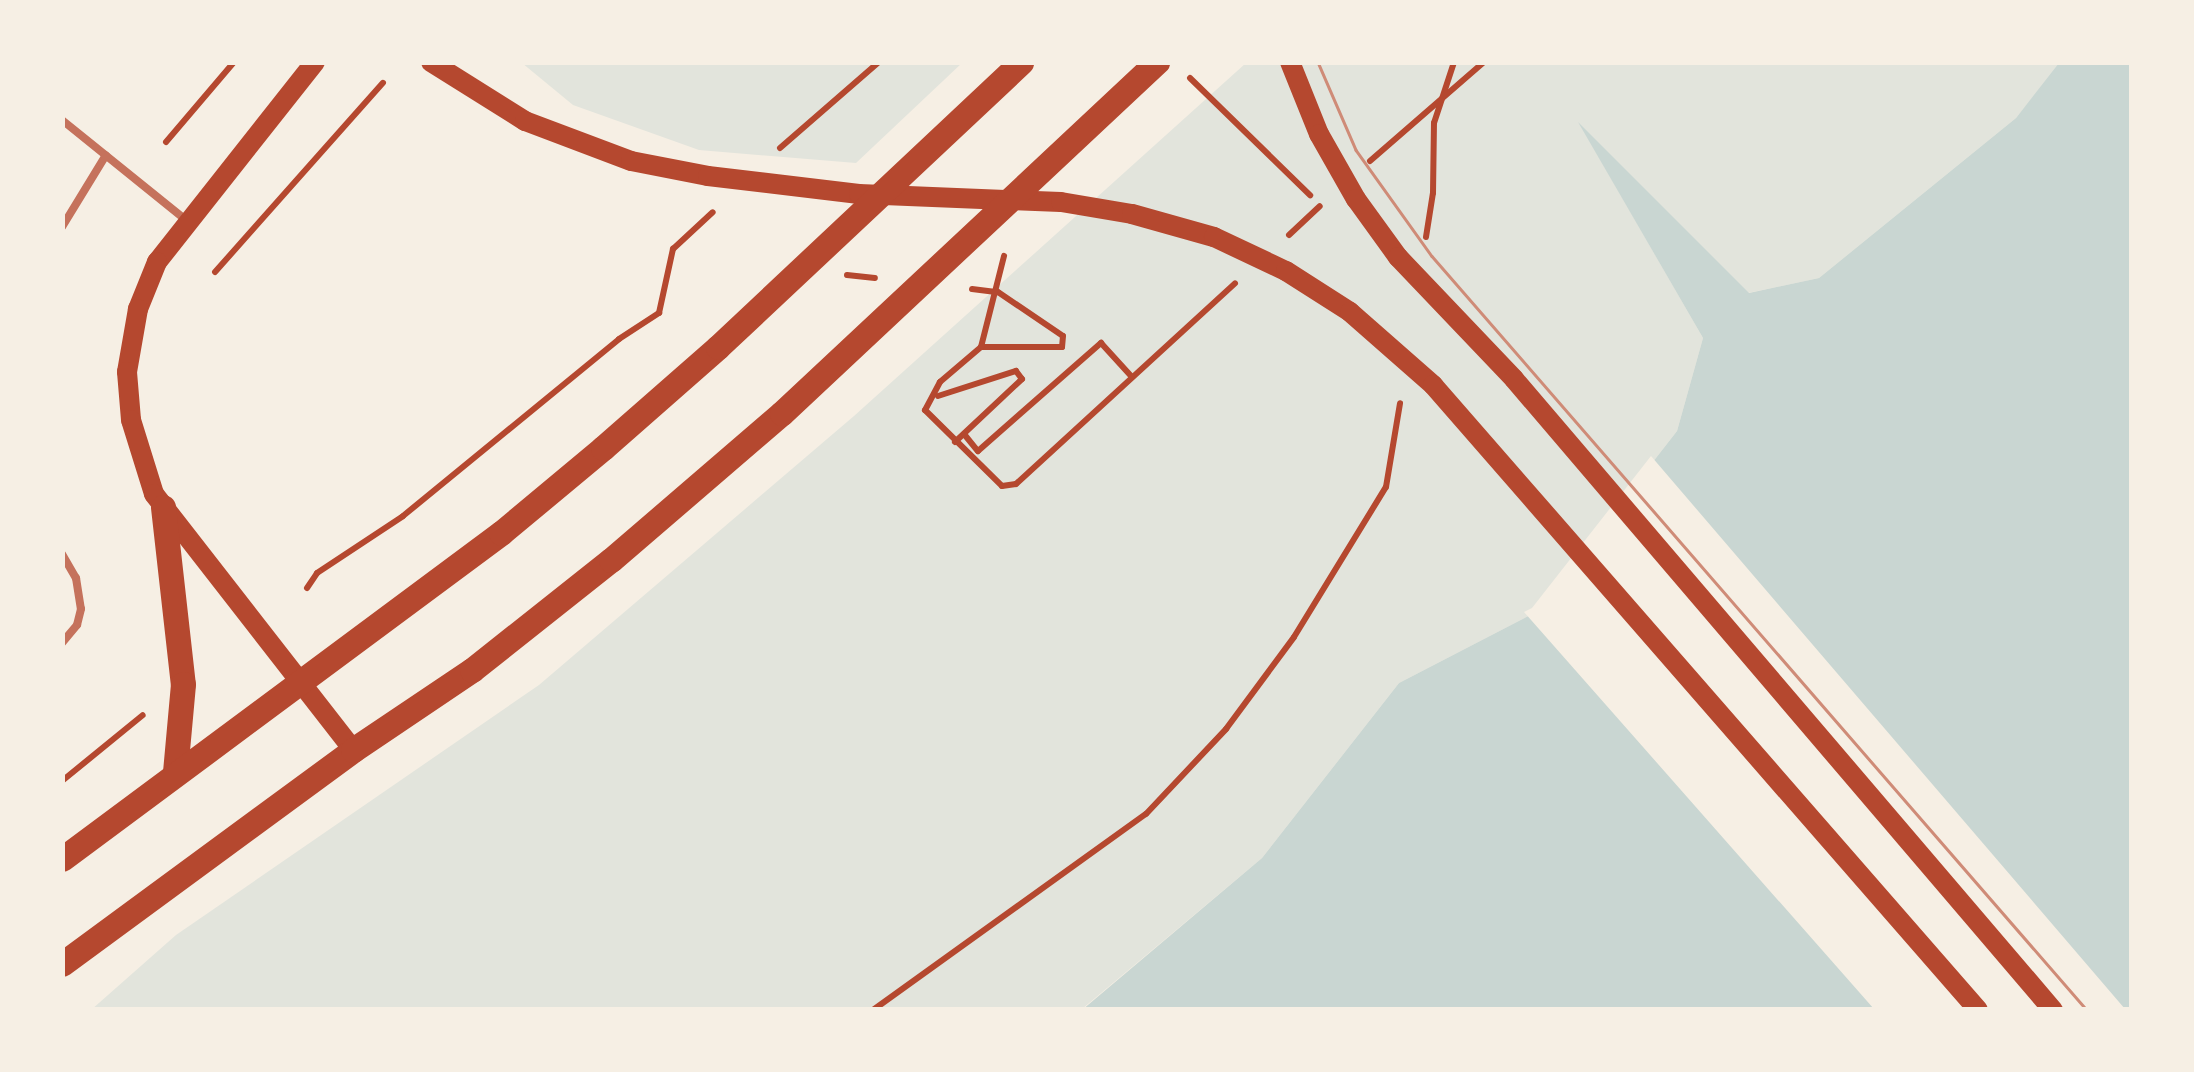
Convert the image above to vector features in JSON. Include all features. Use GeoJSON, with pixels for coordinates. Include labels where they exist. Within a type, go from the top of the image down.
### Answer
{"type":"FeatureCollection","features":[{"type":"Feature","properties":{"kind":"main road"},"geometry":{"type":"LineString","coordinates":[[316,62],[162,256],[138,309],[127,372],[130,420],[140,457],[163,506],[353,750]]}},
{"type":"Feature","properties":{"kind":"main road"},"geometry":{"type":"LineString","coordinates":[[431,62],[525,121],[631,160],[708,176],[859,194],[1061,202],[1132,214],[1214,237],[1286,271],[1350,312],[1433,385],[1978,1010]]}},
{"type":"Feature","properties":{"kind":"main road"},"geometry":{"type":"LineString","coordinates":[[62,859],[500,532],[603,448],[718,347],[1021,62]]}},
{"type":"Feature","properties":{"kind":"main road"},"geometry":{"type":"LineString","coordinates":[[62,964],[353,750],[472,670],[611,560],[782,413],[1157,62]]}},
{"type":"Feature","properties":{"kind":"main road"},"geometry":{"type":"LineString","coordinates":[[1290,62],[1319,134],[1356,199],[1398,256],[1514,379],[2053,1010]]}},
{"type":"Feature","properties":{"kind":"main road"},"geometry":{"type":"LineString","coordinates":[[163,506],[183,684],[175,772]]}},
{"type":"Feature","properties":{"kind":"lane"},"geometry":{"type":"LineString","coordinates":[[62,120],[188,222]]}},
{"type":"Feature","properties":{"kind":"lane"},"geometry":{"type":"LineString","coordinates":[[62,227],[106,155]]}},
{"type":"Feature","properties":{"kind":"lane"},"geometry":{"type":"LineString","coordinates":[[62,554],[76,578],[81,609],[77,624],[62,643]]}},
{"type":"Feature","properties":{"kind":"path"},"geometry":{"type":"LineString","coordinates":[[166,142],[234,62]]}},
{"type":"Feature","properties":{"kind":"path"},"geometry":{"type":"LineString","coordinates":[[767,161],[880,62]]}},
{"type":"Feature","properties":{"kind":"path"},"geometry":{"type":"LineString","coordinates":[[1424,252],[1433,193],[1439,100],[1454,62]]}},
{"type":"Feature","properties":{"kind":"path"},"geometry":{"type":"LineString","coordinates":[[1365,166],[1484,62]]}},
{"type":"Feature","properties":{"kind":"path"},"geometry":{"type":"LineString","coordinates":[[215,272],[383,84]]}},
{"type":"Feature","properties":{"kind":"path"},"geometry":{"type":"LineString","coordinates":[[1199,87],[1321,206]]}},
{"type":"Feature","properties":{"kind":"path"},"geometry":{"type":"LineString","coordinates":[[1277,245],[1336,192]]}},
{"type":"Feature","properties":{"kind":"path"},"geometry":{"type":"LineString","coordinates":[[307,588],[317,573],[403,516],[619,339],[659,313],[673,249],[724,202]]}},
{"type":"Feature","properties":{"kind":"path"},"geometry":{"type":"LineString","coordinates":[[1004,253],[998,292],[981,347],[940,382],[926,410],[1002,486],[1016,484],[1248,271]]}},
{"type":"Feature","properties":{"kind":"path"},"geometry":{"type":"LineString","coordinates":[[849,260],[846,274],[884,279]]}},
{"type":"Feature","properties":{"kind":"path"},"geometry":{"type":"LineString","coordinates":[[960,287],[998,292],[1063,336],[1062,347],[981,347]]}},
{"type":"Feature","properties":{"kind":"path"},"geometry":{"type":"LineString","coordinates":[[964,434],[978,451],[1101,342],[1131,376]]}},
{"type":"Feature","properties":{"kind":"path"},"geometry":{"type":"LineString","coordinates":[[936,396],[1016,371],[1022,379],[955,442]]}},
{"type":"Feature","properties":{"kind":"path"},"geometry":{"type":"LineString","coordinates":[[873,1010],[1146,814],[1226,729],[1294,637],[1386,487],[1402,389]]}},
{"type":"Feature","properties":{"kind":"path"},"geometry":{"type":"LineString","coordinates":[[62,780],[157,704]]}},
{"type":"Feature","properties":{"kind":"shaded area"},"geometry":{"type":"Polygon","coordinates":[[[522,63],[962,63],[856,163],[699,150],[573,105],[522,63]]]}},
{"type":"Feature","properties":{"kind":"shaded area"},"geometry":{"type":"Polygon","coordinates":[[[1246,63],[2061,63],[2016,118],[1819,278],[1748,293],[1581,126],[1703,338],[1677,431],[1536,612],[1399,683],[1262,858],[1082,1009],[91,1010],[176,935],[539,685],[854,416],[1246,63]]]}},
{"type":"Feature","properties":{"kind":"shaded area"},"geometry":{"type":"Polygon","coordinates":[[[2059,63],[2131,63],[2131,1009],[1082,1010],[1262,858],[1399,683],[1536,612],[1677,431],[1703,338],[1578,122],[1749,293],[1819,278],[2016,118],[2059,63]]]}},
{"type":"Feature","properties":{"kind":"pier"},"geometry":{"type":"Polygon","coordinates":[[[1651,456],[2125,1009],[1874,1009],[1524,612],[1532,608],[1651,456]]]}},
{"type":"Feature","properties":{"kind":"tram line"},"geometry":{"type":"LineString","coordinates":[[1318,62],[1356,150],[1432,256],[2087,1010]]}}]}
